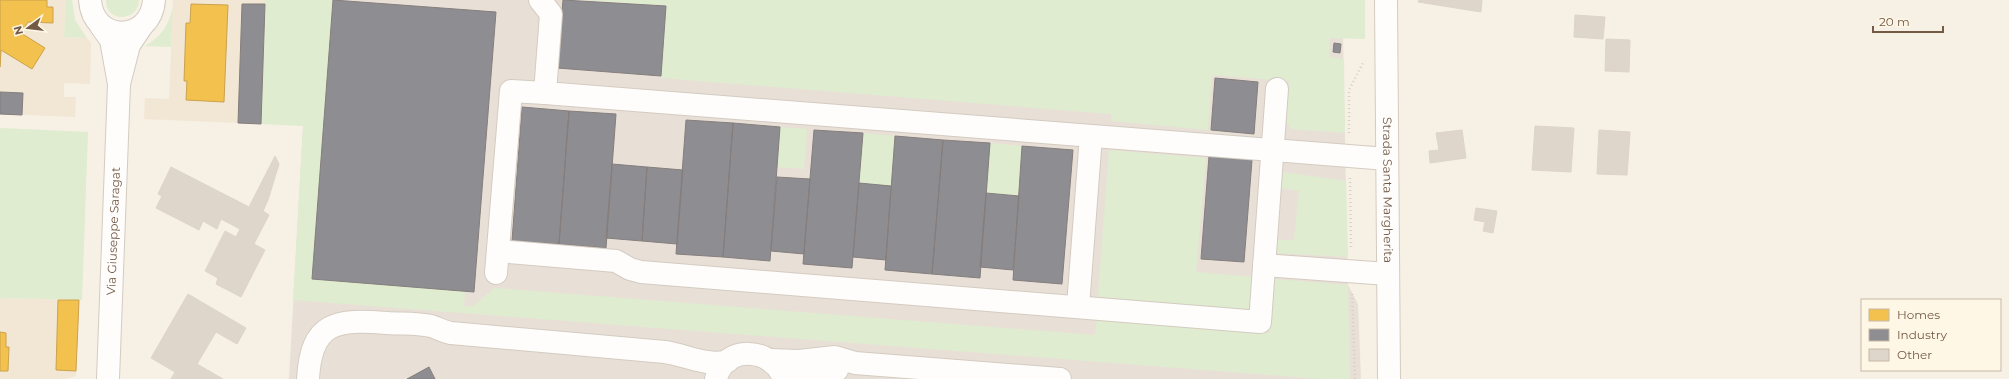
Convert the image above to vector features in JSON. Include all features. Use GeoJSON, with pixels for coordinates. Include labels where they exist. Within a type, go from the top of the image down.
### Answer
{"type":"FeatureCollection","features":[{"type":"Feature","properties":{"kind":"street","name":"Via Giuseppe Saragat"},"geometry":{"type":"LineString","coordinates":[[90,0],[91,9],[95,18],[111,40],[119,84]]}},
{"type":"Feature","properties":{"kind":"street","name":"Via Giuseppe Saragat"},"geometry":{"type":"LineString","coordinates":[[108,379],[119,84],[129,45],[141,27],[149,19],[154,0]]}},
{"type":"Feature","properties":{"kind":"street"},"geometry":{"type":"LineString","coordinates":[[540,0],[551,14],[545,93]]}},
{"type":"Feature","properties":{"kind":"street","name":"Strada Santa Margherita"},"geometry":{"type":"LineString","coordinates":[[1386,0],[1390,379]]}},
{"type":"Feature","properties":{"kind":"street"},"geometry":{"type":"LineString","coordinates":[[101,26],[110,31],[120,33],[131,32],[141,27]]}},
{"type":"Feature","properties":{"kind":"street"},"geometry":{"type":"LineString","coordinates":[[498,251],[616,260],[630,269],[641,272],[1078,306],[1260,322],[1278,89]]}},
{"type":"Feature","properties":{"kind":"street"},"geometry":{"type":"LineString","coordinates":[[496,273],[511,90],[1387,159]]}},
{"type":"Feature","properties":{"kind":"street"},"geometry":{"type":"LineString","coordinates":[[1078,306],[1091,136]]}},
{"type":"Feature","properties":{"kind":"street"},"geometry":{"type":"LineString","coordinates":[[1264,265],[1388,274]]}},
{"type":"Feature","properties":{"kind":"street"},"geometry":{"type":"LineString","coordinates":[[308,379],[310,356],[319,337],[333,326],[346,322],[359,321],[425,325],[451,333],[682,354],[713,364],[722,370],[744,354],[762,356],[770,360],[780,371],[784,379]]}},
{"type":"Feature","properties":{"kind":"street"},"geometry":{"type":"LineString","coordinates":[[770,360],[799,361],[834,357],[855,363],[1060,379]]}},
{"type":"Feature","properties":{"kind":"street"},"geometry":{"type":"LineString","coordinates":[[801,379],[814,373],[838,370],[855,363]]}},
{"type":"Feature","properties":{"kind":"path"},"geometry":{"type":"LineString","coordinates":[[1355,379],[1349,156],[1349,90],[1365,60]]}},
{"type":"Feature","properties":{"kind":"shaded area"},"geometry":{"type":"Polygon","coordinates":[[[0,0],[66,0],[64,37],[87,38],[91,43],[90,84],[64,83],[64,97],[76,97],[75,117],[0,114],[0,0]]]}},
{"type":"Feature","properties":{"kind":"shaded area"},"geometry":{"type":"Polygon","coordinates":[[[173,0],[265,0],[261,124],[144,119],[145,98],[169,99],[173,0]]]}},
{"type":"Feature","properties":{"kind":"shaded area"},"geometry":{"type":"Polygon","coordinates":[[[310,0],[837,0],[1343,38],[1348,285],[1358,304],[1361,379],[289,379],[310,0]]]}},
{"type":"Feature","properties":{"kind":"shaded area"},"geometry":{"type":"Polygon","coordinates":[[[0,298],[79,300],[76,376],[66,379],[0,379],[0,298]]]}},
{"type":"Feature","properties":{"kind":"green space"},"geometry":{"type":"Polygon","coordinates":[[[66,0],[72,0],[75,20],[87,38],[64,37],[66,0]]]}},
{"type":"Feature","properties":{"kind":"green space"},"geometry":{"type":"Polygon","coordinates":[[[106,0],[139,0],[138,7],[134,13],[122,17],[111,13],[107,8],[106,0]]]}},
{"type":"Feature","properties":{"kind":"green space"},"geometry":{"type":"Polygon","coordinates":[[[265,0],[333,0],[312,279],[465,291],[464,306],[473,306],[495,288],[1095,335],[1097,318],[1269,333],[1274,279],[1348,285],[1350,379],[1321,379],[293,300],[303,126],[261,124],[265,0]]]}},
{"type":"Feature","properties":{"kind":"green space"},"geometry":{"type":"Polygon","coordinates":[[[585,0],[1365,0],[1365,39],[1330,38],[1329,57],[1344,59],[1345,133],[1291,129],[1286,123],[1289,81],[1212,75],[1208,130],[1111,121],[1111,114],[661,78],[666,6],[585,0]]]}},
{"type":"Feature","properties":{"kind":"green space"},"geometry":{"type":"Polygon","coordinates":[[[173,6],[171,47],[145,46],[156,38],[164,29],[170,19],[173,6]]]}},
{"type":"Feature","properties":{"kind":"green space"},"geometry":{"type":"Polygon","coordinates":[[[780,127],[807,129],[804,169],[777,167],[780,127]]]}},
{"type":"Feature","properties":{"kind":"green space"},"geometry":{"type":"Polygon","coordinates":[[[0,128],[88,132],[82,300],[0,298],[0,128]]]}},
{"type":"Feature","properties":{"kind":"green space"},"geometry":{"type":"Polygon","coordinates":[[[863,133],[895,136],[891,186],[859,183],[863,133]]]}},
{"type":"Feature","properties":{"kind":"green space"},"geometry":{"type":"Polygon","coordinates":[[[990,143],[1022,146],[1019,196],[986,193],[990,143]]]}},
{"type":"Feature","properties":{"kind":"green space"},"geometry":{"type":"Polygon","coordinates":[[[1109,150],[1206,158],[1196,272],[1253,277],[1250,310],[1098,297],[1109,150]]]}},
{"type":"Feature","properties":{"kind":"green space"},"geometry":{"type":"Polygon","coordinates":[[[1282,172],[1346,181],[1348,257],[1276,253],[1277,240],[1294,240],[1299,191],[1281,188],[1282,172]]]}},
{"type":"Feature","properties":{"kind":"building: Homes"},"geometry":{"type":"Polygon","coordinates":[[[0,0],[47,0],[47,7],[53,7],[53,23],[28,22],[21,33],[45,48],[32,69],[1,50],[0,67],[0,0]]]}},
{"type":"Feature","properties":{"kind":"building: Homes"},"geometry":{"type":"Polygon","coordinates":[[[191,4],[228,5],[224,102],[186,100],[187,81],[184,81],[186,23],[190,23],[191,4]]]}},
{"type":"Feature","properties":{"kind":"building: Homes"},"geometry":{"type":"Polygon","coordinates":[[[58,300],[79,300],[76,371],[56,370],[58,300]]]}},
{"type":"Feature","properties":{"kind":"building: Homes"},"geometry":{"type":"Polygon","coordinates":[[[0,332],[6,333],[6,347],[9,347],[8,371],[0,371],[0,332]]]}},
{"type":"Feature","properties":{"kind":"building: Industry"},"geometry":{"type":"Polygon","coordinates":[[[333,0],[496,12],[474,292],[312,279],[333,0]]]}},
{"type":"Feature","properties":{"kind":"building: Industry"},"geometry":{"type":"Polygon","coordinates":[[[563,0],[666,6],[661,76],[557,68],[563,0]]]}},
{"type":"Feature","properties":{"kind":"building: Industry"},"geometry":{"type":"Polygon","coordinates":[[[242,4],[265,4],[261,124],[238,123],[242,4]]]}},
{"type":"Feature","properties":{"kind":"building: Industry"},"geometry":{"type":"Polygon","coordinates":[[[1334,43],[1341,44],[1340,53],[1333,52],[1334,43]]]}},
{"type":"Feature","properties":{"kind":"building: Industry"},"geometry":{"type":"Polygon","coordinates":[[[1215,78],[1258,82],[1254,134],[1211,130],[1215,78]]]}},
{"type":"Feature","properties":{"kind":"building: Industry"},"geometry":{"type":"Polygon","coordinates":[[[0,92],[23,93],[22,115],[0,114],[0,92]]]}},
{"type":"Feature","properties":{"kind":"building: Industry"},"geometry":{"type":"Polygon","coordinates":[[[522,107],[569,111],[559,244],[512,241],[522,107]]]}},
{"type":"Feature","properties":{"kind":"building: Industry"},"geometry":{"type":"Polygon","coordinates":[[[569,111],[616,114],[606,248],[559,244],[569,111]]]}},
{"type":"Feature","properties":{"kind":"building: Industry"},"geometry":{"type":"Polygon","coordinates":[[[686,120],[733,123],[723,257],[676,254],[686,120]]]}},
{"type":"Feature","properties":{"kind":"building: Industry"},"geometry":{"type":"Polygon","coordinates":[[[733,123],[780,127],[770,261],[723,257],[733,123]]]}},
{"type":"Feature","properties":{"kind":"building: Industry"},"geometry":{"type":"Polygon","coordinates":[[[814,130],[863,133],[852,268],[803,264],[814,130]]]}},
{"type":"Feature","properties":{"kind":"building: Industry"},"geometry":{"type":"Polygon","coordinates":[[[895,136],[943,140],[932,274],[885,270],[895,136]]]}},
{"type":"Feature","properties":{"kind":"building: Industry"},"geometry":{"type":"Polygon","coordinates":[[[943,140],[990,143],[980,278],[932,274],[943,140]]]}},
{"type":"Feature","properties":{"kind":"building: Industry"},"geometry":{"type":"Polygon","coordinates":[[[1022,146],[1073,150],[1062,284],[1013,280],[1022,146]]]}},
{"type":"Feature","properties":{"kind":"building: Industry"},"geometry":{"type":"Polygon","coordinates":[[[1209,156],[1252,160],[1244,262],[1201,259],[1209,156]]]}},
{"type":"Feature","properties":{"kind":"building: Industry"},"geometry":{"type":"Polygon","coordinates":[[[612,164],[647,167],[642,241],[606,238],[612,164]]]}},
{"type":"Feature","properties":{"kind":"building: Industry"},"geometry":{"type":"Polygon","coordinates":[[[647,167],[683,170],[677,244],[642,241],[647,167]]]}},
{"type":"Feature","properties":{"kind":"building: Industry"},"geometry":{"type":"Polygon","coordinates":[[[777,177],[810,179],[804,254],[771,251],[777,177]]]}},
{"type":"Feature","properties":{"kind":"building: Industry"},"geometry":{"type":"Polygon","coordinates":[[[859,183],[891,186],[886,260],[853,257],[859,183]]]}},
{"type":"Feature","properties":{"kind":"building: Industry"},"geometry":{"type":"Polygon","coordinates":[[[986,193],[1019,196],[1013,270],[980,267],[986,193]]]}},
{"type":"Feature","properties":{"kind":"building: Industry"},"geometry":{"type":"Polygon","coordinates":[[[429,367],[435,379],[407,379],[429,367]]]}},
{"type":"Feature","properties":{"kind":"building: Other"},"geometry":{"type":"Polygon","coordinates":[[[1419,0],[1482,0],[1481,12],[1418,2],[1419,0]]]}},
{"type":"Feature","properties":{"kind":"building: Other"},"geometry":{"type":"Polygon","coordinates":[[[1575,15],[1605,17],[1603,39],[1574,37],[1575,15]]]}},
{"type":"Feature","properties":{"kind":"building: Other"},"geometry":{"type":"Polygon","coordinates":[[[1606,39],[1630,40],[1629,72],[1605,71],[1606,39]]]}},
{"type":"Feature","properties":{"kind":"building: Other"},"geometry":{"type":"Polygon","coordinates":[[[1535,126],[1574,128],[1571,172],[1532,170],[1535,126]]]}},
{"type":"Feature","properties":{"kind":"building: Other"},"geometry":{"type":"Polygon","coordinates":[[[1462,130],[1466,158],[1430,163],[1429,151],[1439,150],[1436,133],[1462,130]]]}},
{"type":"Feature","properties":{"kind":"building: Other"},"geometry":{"type":"Polygon","coordinates":[[[1599,130],[1630,132],[1627,175],[1597,174],[1599,130]]]}},
{"type":"Feature","properties":{"kind":"building: Other"},"geometry":{"type":"Polygon","coordinates":[[[275,156],[279,164],[263,211],[269,215],[254,244],[265,250],[241,297],[216,284],[218,278],[205,271],[225,231],[236,237],[240,229],[221,219],[217,229],[203,221],[199,230],[156,208],[162,196],[158,194],[171,167],[249,207],[275,156]]]}},
{"type":"Feature","properties":{"kind":"building: Other"},"geometry":{"type":"Polygon","coordinates":[[[1476,208],[1497,211],[1493,233],[1483,231],[1485,222],[1474,220],[1476,208]]]}},
{"type":"Feature","properties":{"kind":"building: Other"},"geometry":{"type":"Polygon","coordinates":[[[188,294],[246,328],[237,344],[216,332],[197,364],[223,379],[171,379],[175,372],[151,358],[188,294]]]}}]}
